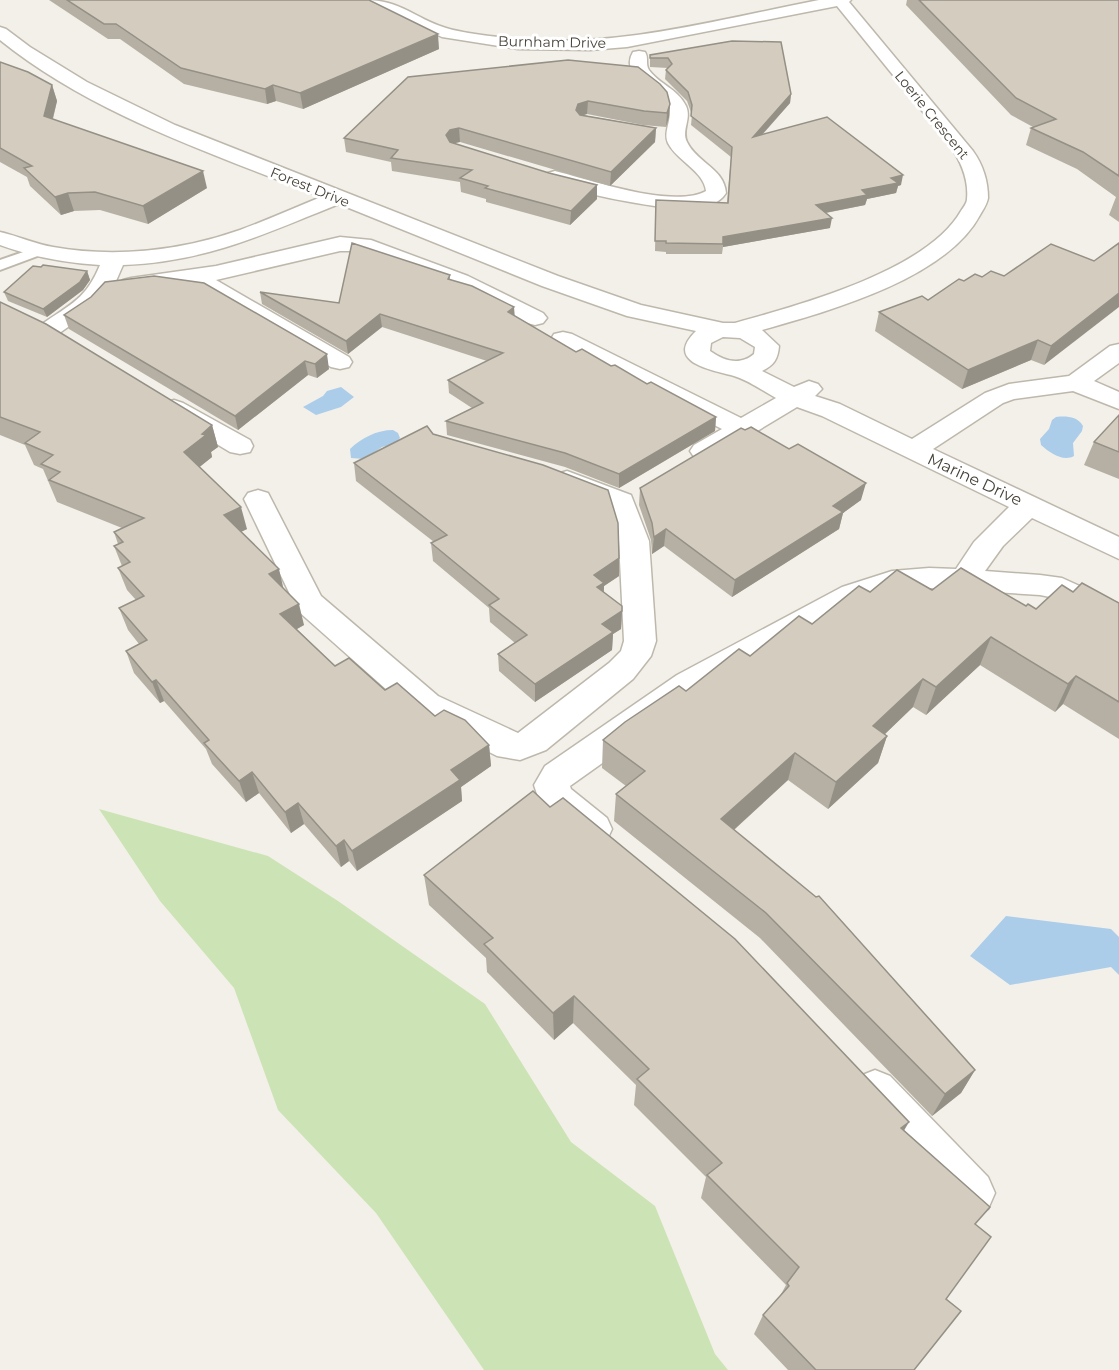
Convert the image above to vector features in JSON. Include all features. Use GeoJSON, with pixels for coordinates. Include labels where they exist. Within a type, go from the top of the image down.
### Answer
{"type":"FeatureCollection","features":[{"type":"Feature","properties":{"kind":"street","name":"Burnham Drive"},"geometry":{"type":"LineString","coordinates":[[373,0],[442,32],[479,39],[557,45],[627,42],[842,1]]}},
{"type":"Feature","properties":{"kind":"street","name":"Loerie Crescent"},"geometry":{"type":"LineString","coordinates":[[697,345],[702,338],[827,303],[877,283],[924,259],[959,234],[970,221],[976,208],[980,188],[974,170],[964,152],[927,104],[864,33],[842,1]]}},
{"type":"Feature","properties":{"kind":"street","name":"Forest Drive"},"geometry":{"type":"LineString","coordinates":[[0,32],[24,51],[124,109],[337,198],[550,281],[635,310],[730,330],[761,339],[767,352]]}},
{"type":"Feature","properties":{"kind":"street"},"geometry":{"type":"LineString","coordinates":[[627,42],[639,56],[637,65],[658,69]]}},
{"type":"Feature","properties":{"kind":"street"},"geometry":{"type":"LineString","coordinates":[[620,71],[658,69]]}},
{"type":"Feature","properties":{"kind":"street"},"geometry":{"type":"LineString","coordinates":[[536,172],[636,198],[693,202],[712,198],[717,188],[714,180],[680,150],[675,135],[682,117],[671,95],[654,84],[658,69]]}},
{"type":"Feature","properties":{"kind":"street"},"geometry":{"type":"LineString","coordinates":[[654,135],[675,135]]}},
{"type":"Feature","properties":{"kind":"street"},"geometry":{"type":"LineString","coordinates":[[0,237],[38,250],[72,256],[114,259],[159,256],[218,244],[257,231],[337,198]]}},
{"type":"Feature","properties":{"kind":"street"},"geometry":{"type":"LineString","coordinates":[[102,288],[216,273],[340,244],[363,245],[460,281],[535,318]]}},
{"type":"Feature","properties":{"kind":"street"},"geometry":{"type":"LineString","coordinates":[[50,330],[90,301],[102,288],[114,259]]}},
{"type":"Feature","properties":{"kind":"street"},"geometry":{"type":"LineString","coordinates":[[193,276],[340,362]]}},
{"type":"Feature","properties":{"kind":"street","name":"Loerie Crescent"},"geometry":{"type":"LineString","coordinates":[[739,369],[751,367],[827,303]]}},
{"type":"Feature","properties":{"kind":"street","name":"Forest Drive"},"geometry":{"type":"LineString","coordinates":[[635,310],[697,345],[698,354],[708,362],[739,369]]}},
{"type":"Feature","properties":{"kind":"street"},"geometry":{"type":"LineString","coordinates":[[563,339],[742,429]]}},
{"type":"Feature","properties":{"kind":"street"},"geometry":{"type":"LineString","coordinates":[[913,450],[994,398],[1009,392],[1076,383],[1119,351]]}},
{"type":"Feature","properties":{"kind":"street","name":"Marine Drive"},"geometry":{"type":"LineString","coordinates":[[767,352],[802,393]]}},
{"type":"Feature","properties":{"kind":"street","name":"Marine Drive"},"geometry":{"type":"LineString","coordinates":[[739,369],[802,393],[831,410],[1119,549]]}},
{"type":"Feature","properties":{"kind":"street"},"geometry":{"type":"LineString","coordinates":[[1076,383],[1119,401]]}},
{"type":"Feature","properties":{"kind":"street"},"geometry":{"type":"LineString","coordinates":[[682,464],[802,393]]}},
{"type":"Feature","properties":{"kind":"street"},"geometry":{"type":"LineString","coordinates":[[158,398],[240,446]]}},
{"type":"Feature","properties":{"kind":"street"},"geometry":{"type":"LineString","coordinates":[[258,499],[309,603],[426,705],[508,746],[520,747],[534,741],[621,671],[635,656],[640,641],[631,494],[543,472]]}},
{"type":"Feature","properties":{"kind":"street"},"geometry":{"type":"LineString","coordinates":[[966,580],[987,545],[1029,505]]}},
{"type":"Feature","properties":{"kind":"street"},"geometry":{"type":"LineString","coordinates":[[617,848],[554,796],[552,785],[557,776],[688,684],[853,594],[892,581],[929,578],[1040,585],[1062,589],[1119,617]]}},
{"type":"Feature","properties":{"kind":"street"},"geometry":{"type":"LineString","coordinates":[[853,1068],[972,1193]]}},
{"type":"Feature","properties":{"kind":"lane"},"geometry":{"type":"LineString","coordinates":[[0,265],[38,250]]}},
{"type":"Feature","properties":{"kind":"green space"},"geometry":{"type":"Polygon","coordinates":[[[99,809],[268,856],[338,901],[485,1004],[571,1142],[655,1206],[715,1354],[728,1370],[484,1370],[376,1213],[278,1110],[234,988],[160,901],[99,809]]]}},
{"type":"Feature","properties":{"kind":"water"},"geometry":{"type":"Polygon","coordinates":[[[341,387],[354,397],[341,407],[316,415],[303,407],[323,396],[327,391],[341,387]]]}},
{"type":"Feature","properties":{"kind":"water"},"geometry":{"type":"Polygon","coordinates":[[[1056,417],[1074,418],[1083,426],[1073,443],[1074,456],[1070,458],[1052,454],[1041,445],[1040,439],[1056,417]]]}},
{"type":"Feature","properties":{"kind":"water"},"geometry":{"type":"Polygon","coordinates":[[[393,430],[400,438],[395,444],[382,447],[364,459],[351,458],[350,449],[359,441],[375,433],[393,430]]]}},
{"type":"Feature","properties":{"kind":"water"},"geometry":{"type":"Polygon","coordinates":[[[1006,916],[1111,929],[1119,937],[1119,975],[1111,967],[1010,985],[970,956],[1006,916]]]}},
{"type":"Feature","properties":{"kind":"building"},"geometry":{"type":"Polygon","coordinates":[[[67,0],[369,0],[438,34],[300,93],[273,85],[265,89],[181,68],[116,24],[104,24],[67,0]]]}},
{"type":"Feature","properties":{"kind":"building"},"geometry":{"type":"Polygon","coordinates":[[[919,0],[1119,0],[1119,176],[1083,152],[1031,128],[1056,119],[1016,98],[919,0]]]}},
{"type":"Feature","properties":{"kind":"building"},"geometry":{"type":"Polygon","coordinates":[[[732,41],[781,42],[791,94],[753,137],[827,117],[903,175],[891,178],[898,183],[862,190],[867,195],[816,205],[832,218],[723,237],[723,244],[655,241],[656,200],[728,203],[732,147],[691,116],[692,105],[688,92],[666,70],[672,64],[668,58],[650,58],[650,55],[732,41]]]}},
{"type":"Feature","properties":{"kind":"building"},"geometry":{"type":"Polygon","coordinates":[[[568,60],[638,67],[667,92],[670,104],[667,113],[588,101],[578,104],[576,110],[580,115],[656,128],[611,172],[459,128],[450,130],[446,135],[450,142],[549,173],[597,185],[571,211],[485,188],[488,186],[460,178],[472,170],[391,158],[398,150],[344,138],[408,77],[568,60]]]}},
{"type":"Feature","properties":{"kind":"building"},"geometry":{"type":"Polygon","coordinates":[[[0,62],[28,72],[52,85],[44,116],[203,171],[143,206],[95,192],[68,193],[55,197],[24,168],[32,166],[0,148],[0,62]]]}},
{"type":"Feature","properties":{"kind":"building"},"geometry":{"type":"Polygon","coordinates":[[[352,243],[450,275],[448,279],[472,286],[514,307],[508,312],[576,352],[582,349],[611,366],[615,365],[647,384],[651,382],[716,417],[619,474],[565,453],[446,421],[483,403],[448,380],[503,353],[380,314],[346,341],[260,292],[339,303],[352,243]]]}},
{"type":"Feature","properties":{"kind":"building"},"geometry":{"type":"Polygon","coordinates":[[[1119,243],[1119,293],[1051,346],[1038,340],[968,370],[879,312],[922,296],[928,300],[959,279],[964,281],[975,274],[982,277],[991,271],[1004,276],[1051,244],[1094,261],[1119,243]]]}},
{"type":"Feature","properties":{"kind":"building"},"geometry":{"type":"Polygon","coordinates":[[[43,265],[87,271],[80,282],[43,309],[4,292],[33,266],[43,265]]]}},
{"type":"Feature","properties":{"kind":"building"},"geometry":{"type":"Polygon","coordinates":[[[154,276],[204,283],[327,354],[315,364],[305,361],[235,416],[64,315],[91,297],[105,282],[154,276]]]}},
{"type":"Feature","properties":{"kind":"building"},"geometry":{"type":"Polygon","coordinates":[[[0,302],[46,324],[212,425],[202,434],[206,435],[184,452],[241,507],[224,515],[279,569],[269,574],[299,604],[280,614],[335,666],[349,658],[385,690],[397,683],[435,716],[444,710],[465,720],[489,745],[451,770],[460,780],[352,851],[344,840],[336,846],[298,803],[285,812],[252,772],[239,781],[204,743],[209,740],[156,680],[152,682],[126,651],[147,640],[119,608],[144,596],[118,568],[130,562],[114,546],[123,542],[114,532],[144,518],[49,480],[60,472],[41,464],[53,455],[25,443],[40,432],[0,417],[0,302]]]}},
{"type":"Feature","properties":{"kind":"building"},"geometry":{"type":"Polygon","coordinates":[[[1119,415],[1119,452],[1094,442],[1119,415]]]}},
{"type":"Feature","properties":{"kind":"building"},"geometry":{"type":"Polygon","coordinates":[[[427,426],[433,434],[543,465],[608,490],[618,523],[619,558],[594,575],[604,583],[597,587],[622,606],[622,611],[602,624],[613,632],[535,684],[498,654],[527,635],[489,605],[499,599],[431,543],[447,535],[354,463],[427,426]]]}},
{"type":"Feature","properties":{"kind":"building"},"geometry":{"type":"Polygon","coordinates":[[[751,427],[789,449],[798,444],[866,483],[833,506],[843,512],[735,580],[666,529],[654,537],[652,523],[640,488],[741,428],[745,430],[751,427]]]}},
{"type":"Feature","properties":{"kind":"building"},"geometry":{"type":"Polygon","coordinates":[[[961,568],[1026,606],[1028,604],[1036,609],[1062,585],[1073,592],[1082,583],[1119,603],[1119,702],[1076,676],[1068,684],[991,637],[936,687],[923,679],[873,726],[887,736],[836,782],[795,753],[721,819],[816,897],[819,896],[975,1070],[945,1094],[766,913],[616,794],[645,771],[603,740],[625,722],[679,686],[686,691],[739,649],[750,656],[799,616],[812,624],[859,586],[870,592],[897,570],[932,590],[961,568]]]}},
{"type":"Feature","properties":{"kind":"building"},"geometry":{"type":"Polygon","coordinates":[[[533,791],[550,807],[563,798],[735,939],[909,1122],[901,1128],[990,1207],[975,1224],[991,1237],[946,1299],[961,1311],[914,1370],[816,1370],[763,1315],[789,1286],[787,1283],[799,1267],[707,1175],[722,1163],[637,1079],[649,1069],[574,996],[553,1013],[484,944],[493,938],[424,875],[533,791]]]}}]}
